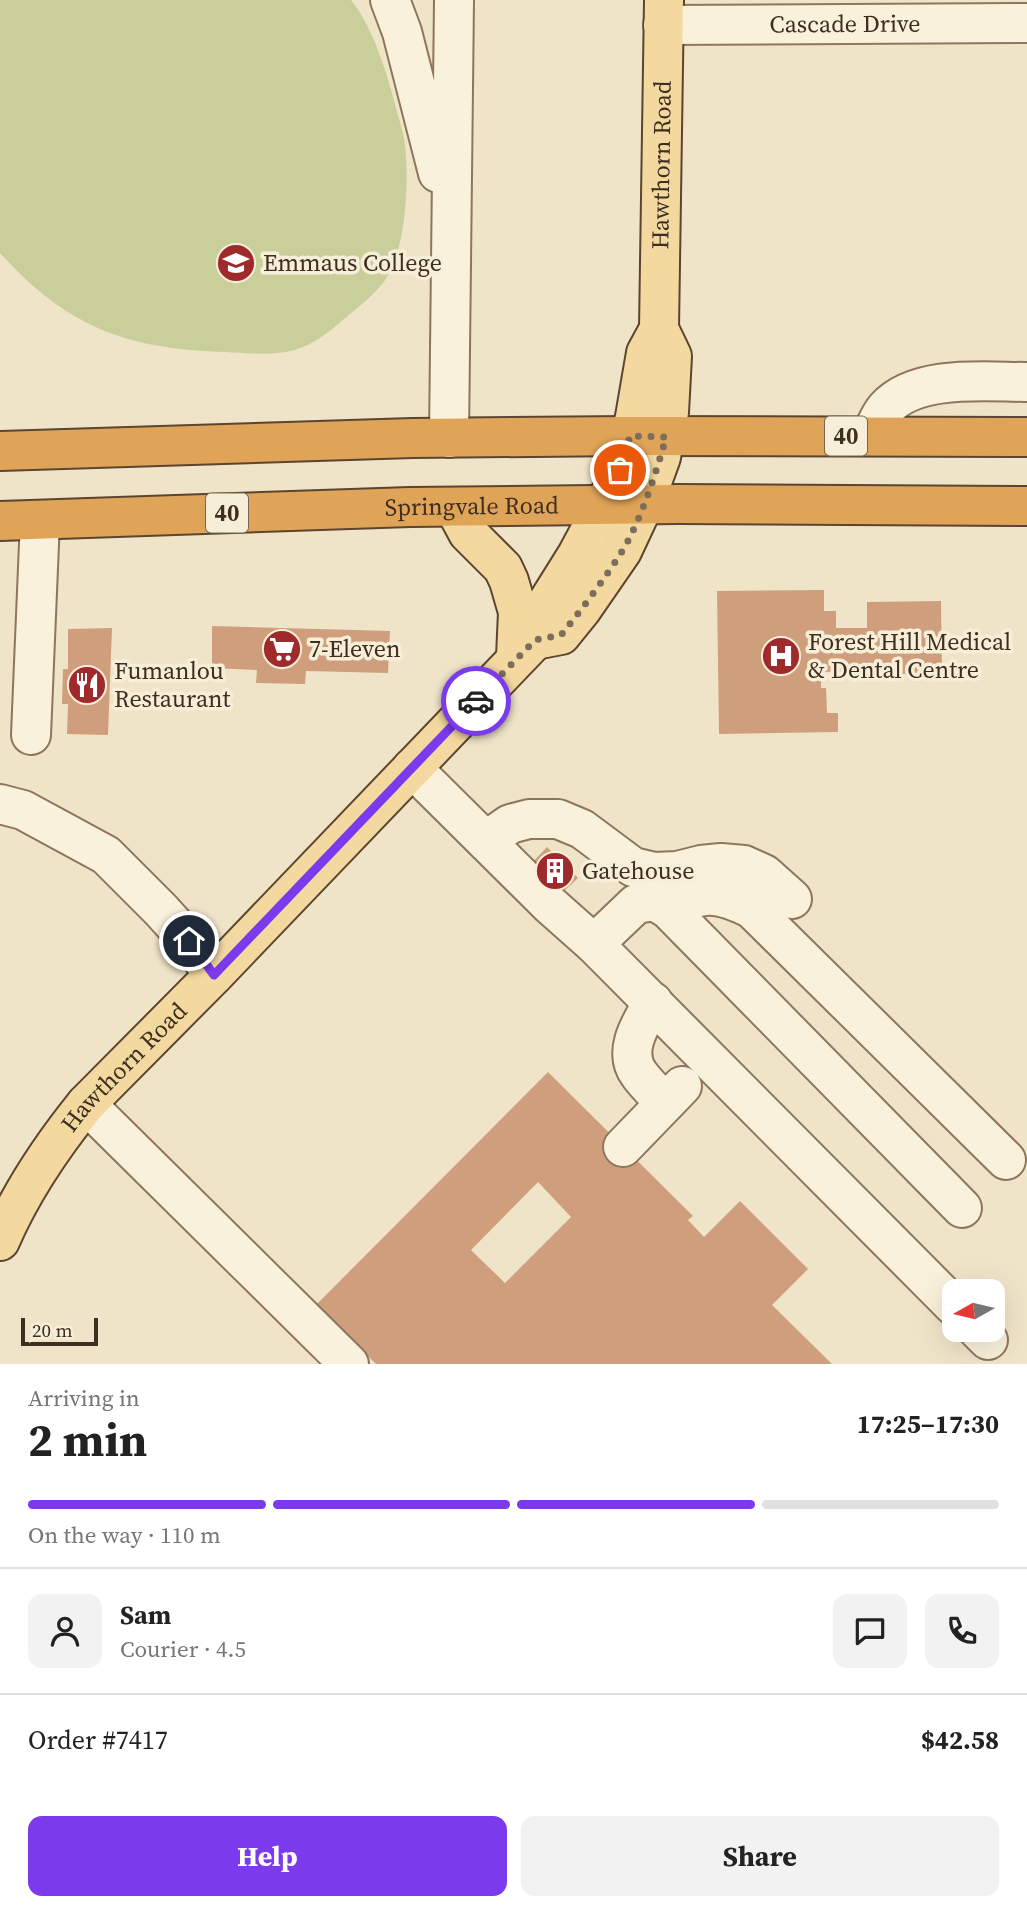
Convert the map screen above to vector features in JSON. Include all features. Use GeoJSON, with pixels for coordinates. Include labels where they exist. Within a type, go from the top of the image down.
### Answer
{"type":"FeatureCollection","features":[{"type":"Feature","properties":{"kind":"highway","name":"40"},"geometry":{"type":"LineString","coordinates":[[0,451],[449,438],[1027,437]]}},
{"type":"Feature","properties":{"kind":"highway","name":"Springvale Road"},"geometry":{"type":"LineString","coordinates":[[0,522],[454,507],[643,504],[1027,506]]}},
{"type":"Feature","properties":{"kind":"main road","name":"Hawthorn Road"},"geometry":{"type":"LineString","coordinates":[[526,650],[561,635],[582,609],[622,551],[661,457],[648,437],[646,353],[659,329],[664,13]]}},
{"type":"Feature","properties":{"kind":"main road","name":"Hawthorn Road"},"geometry":{"type":"LineString","coordinates":[[0,1241],[10,1194],[51,1152],[86,1104],[214,975],[526,650],[542,611],[605,505],[626,454],[648,437]]}},
{"type":"Feature","properties":{"kind":"main road"},"geometry":{"type":"LineString","coordinates":[[454,507],[468,533],[503,568],[518,612],[526,650]]}},
{"type":"Feature","properties":{"kind":"street"},"geometry":{"type":"LineString","coordinates":[[390,0],[402,33],[435,157],[451,244]]}},
{"type":"Feature","properties":{"kind":"street"},"geometry":{"type":"LineString","coordinates":[[449,438],[454,0]]}},
{"type":"Feature","properties":{"kind":"street","name":"Cascade Drive"},"geometry":{"type":"LineString","coordinates":[[664,13],[1027,23]]}},
{"type":"Feature","properties":{"kind":"street"},"geometry":{"type":"LineString","coordinates":[[871,436],[887,407],[921,388],[948,382],[1027,382]]}},
{"type":"Feature","properties":{"kind":"street"},"geometry":{"type":"LineString","coordinates":[[31,735],[40,520]]}},
{"type":"Feature","properties":{"kind":"street"},"geometry":{"type":"LineString","coordinates":[[412,768],[550,905],[653,1002],[942,1294]]}},
{"type":"Feature","properties":{"kind":"street"},"geometry":{"type":"LineString","coordinates":[[0,804],[23,810],[106,855],[189,941],[214,975]]}},
{"type":"Feature","properties":{"kind":"street"},"geometry":{"type":"LineString","coordinates":[[486,841],[510,824],[529,818],[558,819],[582,829],[633,867],[654,872],[721,863],[744,865],[764,873],[792,899]]}},
{"type":"Feature","properties":{"kind":"street"},"geometry":{"type":"LineString","coordinates":[[668,909],[703,895],[729,898],[752,909],[1006,1160]]}},
{"type":"Feature","properties":{"kind":"street"},"geometry":{"type":"LineString","coordinates":[[594,944],[636,904],[654,901],[668,909],[962,1208]]}},
{"type":"Feature","properties":{"kind":"street"},"geometry":{"type":"LineString","coordinates":[[623,1147],[674,1094],[637,1072],[632,1055],[637,1030],[653,1002]]}},
{"type":"Feature","properties":{"kind":"street"},"geometry":{"type":"LineString","coordinates":[[86,1104],[349,1364]]}},
{"type":"Feature","properties":{"kind":"green space","name":"Emmaus College"},"geometry":{"type":"Polygon","coordinates":[[[0,0],[351,0],[379,53],[390,84],[406,154],[402,234],[391,269],[383,283],[315,341],[295,350],[270,354],[191,350],[129,339],[101,330],[50,300],[0,253],[0,0]]]}},
{"type":"Feature","properties":{"kind":"building"},"geometry":{"type":"Polygon","coordinates":[[[824,590],[824,611],[836,611],[836,628],[867,628],[867,602],[941,601],[942,674],[821,672],[821,688],[826,688],[827,713],[838,713],[838,732],[719,734],[717,591],[824,590]]]}},
{"type":"Feature","properties":{"kind":"building"},"geometry":{"type":"Polygon","coordinates":[[[212,626],[390,631],[388,673],[306,671],[305,684],[256,683],[257,670],[212,668],[212,626]]]}},
{"type":"Feature","properties":{"kind":"building","name":"Fumanlou Restaurant"},"geometry":{"type":"Polygon","coordinates":[[[112,628],[108,735],[67,734],[68,704],[62,704],[63,669],[68,669],[68,629],[112,628]]]}},
{"type":"Feature","properties":{"kind":"building","name":"Gatehouse"},"geometry":{"type":"Polygon","coordinates":[[[547,847],[578,878],[561,894],[531,864],[547,847]]]}},
{"type":"Feature","properties":{"kind":"building"},"geometry":{"type":"Polygon","coordinates":[[[548,1072],[693,1216],[688,1220],[704,1237],[740,1201],[808,1269],[772,1305],[832,1364],[376,1364],[316,1305],[548,1072]],[[538,1182],[471,1250],[505,1283],[571,1217],[538,1182]]]}},
{"type":"Feature","properties":{"kind":"way so far"},"geometry":{"type":"LineString","coordinates":[[476,701],[535,640],[561,635],[582,609],[628,540],[661,457],[666,437],[630,436],[620,470]]}},
{"type":"Feature","properties":{"kind":"place","name":"Emmaus College"},"geometry":{"type":"Point","coordinates":[236,263]}},
{"type":"Feature","properties":{"kind":"place","name":"7-Eleven"},"geometry":{"type":"Point","coordinates":[282,649]}},
{"type":"Feature","properties":{"kind":"place","name":"Forest Hill Medical & Dental Centre"},"geometry":{"type":"Point","coordinates":[781,656]}},
{"type":"Feature","properties":{"kind":"place","name":"Fumanlou Restaurant"},"geometry":{"type":"Point","coordinates":[87,685]}},
{"type":"Feature","properties":{"kind":"place","name":"Gatehouse"},"geometry":{"type":"Point","coordinates":[555,871]}},
{"type":"Feature","properties":{"kind":"route"},"geometry":{"type":"LineString","coordinates":[[189,941],[214,975],[476,701]]}}]}
